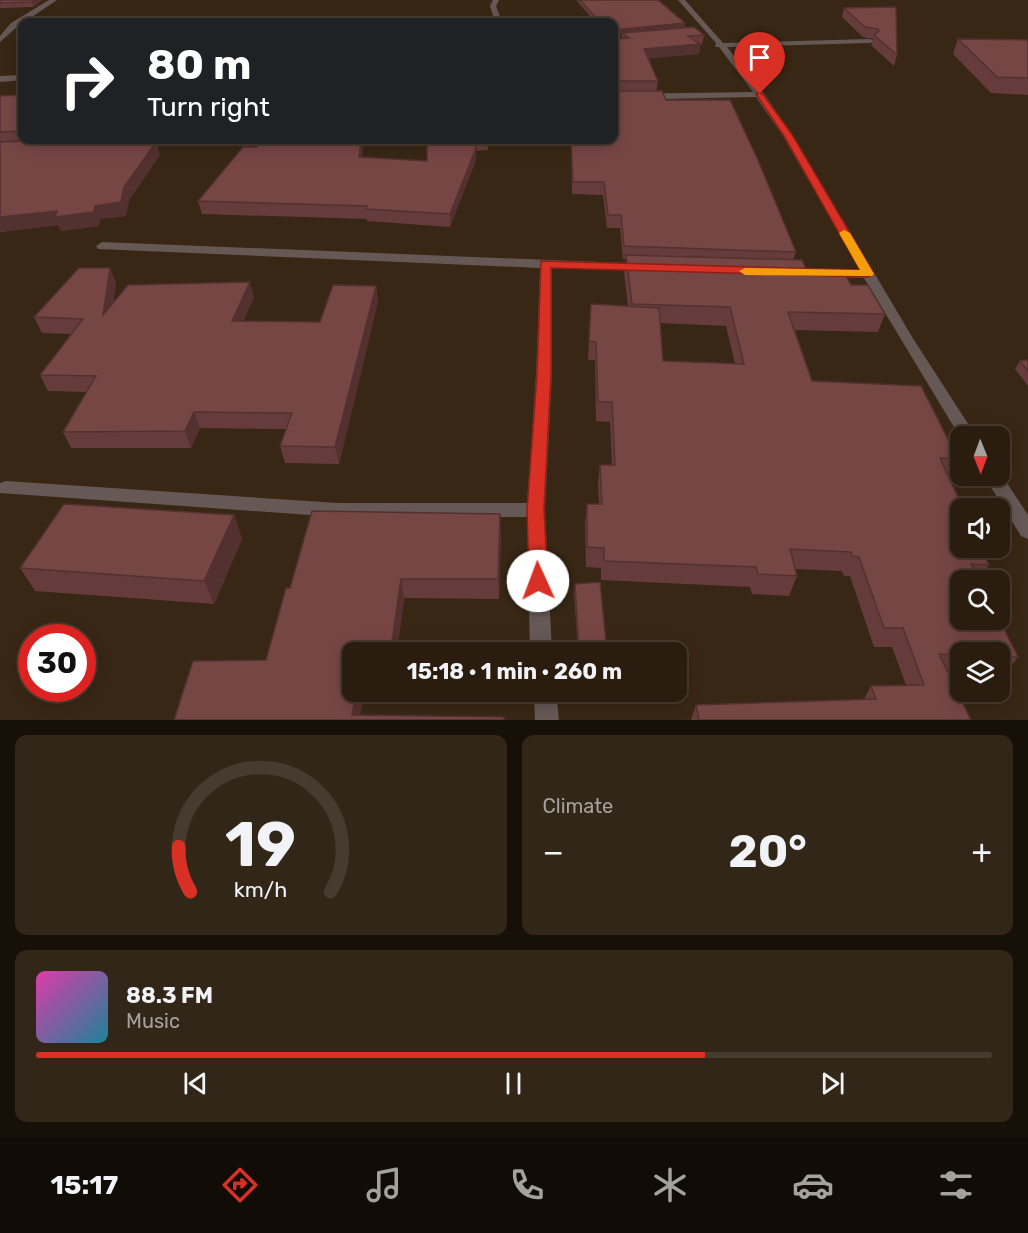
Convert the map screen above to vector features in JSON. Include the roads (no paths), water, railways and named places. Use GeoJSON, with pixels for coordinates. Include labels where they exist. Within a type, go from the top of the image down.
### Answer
{"type":"FeatureCollection","features":[{"type":"Feature","properties":{"kind":"street"},"geometry":{"type":"LineString","coordinates":[[25,18],[54,0]]}},
{"type":"Feature","properties":{"kind":"street"},"geometry":{"type":"LineString","coordinates":[[496,0],[493,6],[498,18]]}},
{"type":"Feature","properties":{"kind":"street"},"geometry":{"type":"LineString","coordinates":[[681,0],[703,31],[738,64],[788,136],[868,274],[962,426]]}},
{"type":"Feature","properties":{"kind":"street"},"geometry":{"type":"LineString","coordinates":[[0,40],[18,22]]}},
{"type":"Feature","properties":{"kind":"street"},"geometry":{"type":"LineString","coordinates":[[718,45],[870,41]]}},
{"type":"Feature","properties":{"kind":"street"},"geometry":{"type":"LineString","coordinates":[[0,79],[18,78]]}},
{"type":"Feature","properties":{"kind":"street"},"geometry":{"type":"LineString","coordinates":[[618,97],[760,94]]}},
{"type":"Feature","properties":{"kind":"street"},"geometry":{"type":"LineString","coordinates":[[102,246],[661,268]]}},
{"type":"Feature","properties":{"kind":"street"},"geometry":{"type":"LineString","coordinates":[[541,642],[536,510],[544,374],[546,264]]}},
{"type":"Feature","properties":{"kind":"street"},"geometry":{"type":"LineString","coordinates":[[776,272],[868,274]]}},
{"type":"Feature","properties":{"kind":"street"},"geometry":{"type":"LineString","coordinates":[[999,486],[1028,531]]}},
{"type":"Feature","properties":{"kind":"street"},"geometry":{"type":"LineString","coordinates":[[6,488],[338,510],[536,510]]}},
{"type":"Feature","properties":{"kind":"street"},"geometry":{"type":"LineString","coordinates":[[546,702],[547,720]]}}]}
